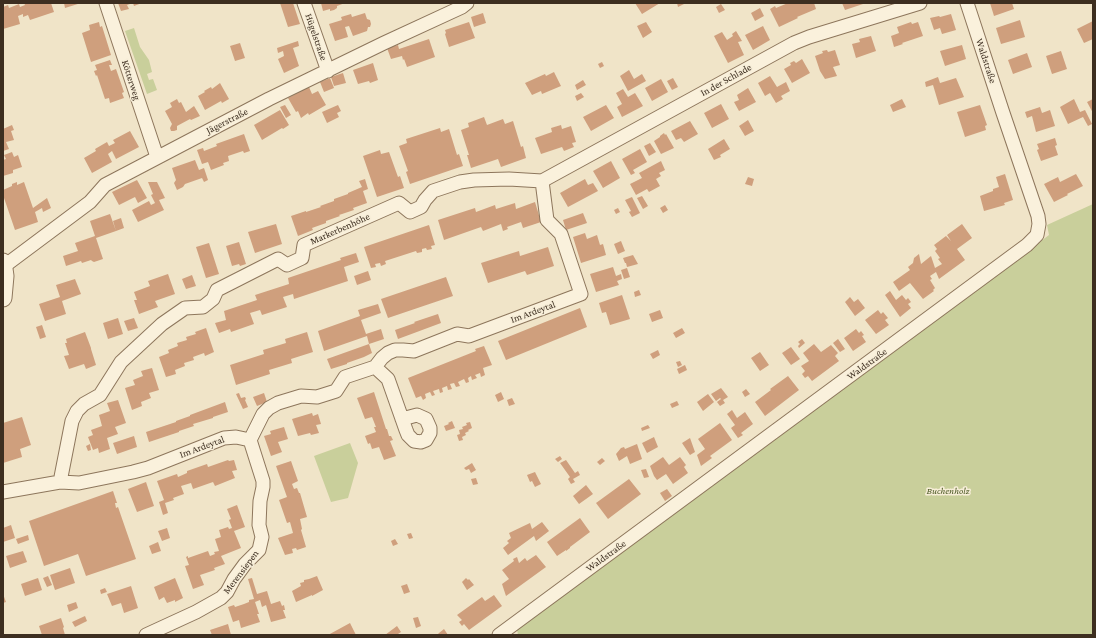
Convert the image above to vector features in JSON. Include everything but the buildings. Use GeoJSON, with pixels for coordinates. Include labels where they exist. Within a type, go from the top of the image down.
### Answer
{"type":"FeatureCollection","features":[{"type":"Feature","properties":{"kind":"street","name":"Kötterweg"},"geometry":{"type":"LineString","coordinates":[[106,3],[157,157]]}},
{"type":"Feature","properties":{"kind":"street","name":"Hügelstraße"},"geometry":{"type":"LineString","coordinates":[[304,3],[328,71]]}},
{"type":"Feature","properties":{"kind":"street","name":"Jägerstraße"},"geometry":{"type":"LineString","coordinates":[[3,265],[90,202],[104,185],[269,99],[462,7],[467,3]]}},
{"type":"Feature","properties":{"kind":"street","name":"In der Schlade"},"geometry":{"type":"LineString","coordinates":[[542,181],[794,43],[920,3]]}},
{"type":"Feature","properties":{"kind":"street","name":"Waldstraße"},"geometry":{"type":"LineString","coordinates":[[499,635],[1028,245],[1037,235],[1039,224],[1038,216],[968,3]]}},
{"type":"Feature","properties":{"kind":"street","name":"Markerbenhöhe"},"geometry":{"type":"LineString","coordinates":[[60,482],[72,421],[77,411],[84,404],[100,395],[116,368],[126,357],[162,324],[185,308],[203,307],[213,299],[217,290],[278,259],[287,265],[302,258],[304,245],[399,203],[410,212],[421,207],[433,191],[460,182],[509,179],[542,181]]}},
{"type":"Feature","properties":{"kind":"street","name":"Im Ardeytal"},"geometry":{"type":"LineString","coordinates":[[3,492],[60,482],[79,483],[133,472],[148,468],[224,438],[236,437],[250,440],[263,414],[269,408],[278,403],[301,396],[317,397],[336,391],[345,377],[375,367],[388,353],[395,350],[414,352],[457,334],[469,336],[581,294],[561,234],[547,220],[542,181]]}},
{"type":"Feature","properties":{"kind":"street"},"geometry":{"type":"LineString","coordinates":[[3,265],[5,285],[3,298]]}},
{"type":"Feature","properties":{"kind":"street"},"geometry":{"type":"LineString","coordinates":[[375,367],[388,379],[402,419]]}},
{"type":"Feature","properties":{"kind":"street","name":"Merensiepen"},"geometry":{"type":"LineString","coordinates":[[146,635],[196,612],[221,598],[227,592],[234,578],[258,550],[262,537],[259,525],[263,481],[250,440]]}},
{"type":"Feature","properties":{"kind":"green space"},"geometry":{"type":"Polygon","coordinates":[[[134,28],[140,47],[149,60],[152,72],[147,74],[149,80],[153,79],[157,90],[147,94],[125,31],[134,28]]]}},
{"type":"Feature","properties":{"kind":"green space","name":"Buchenholz"},"geometry":{"type":"Polygon","coordinates":[[[1093,204],[1093,635],[518,635],[517,630],[942,316],[1049,235],[1047,225],[1093,204]]]}},
{"type":"Feature","properties":{"kind":"green space"},"geometry":{"type":"Polygon","coordinates":[[[350,443],[358,463],[348,498],[331,502],[314,456],[350,443]]]}}]}
